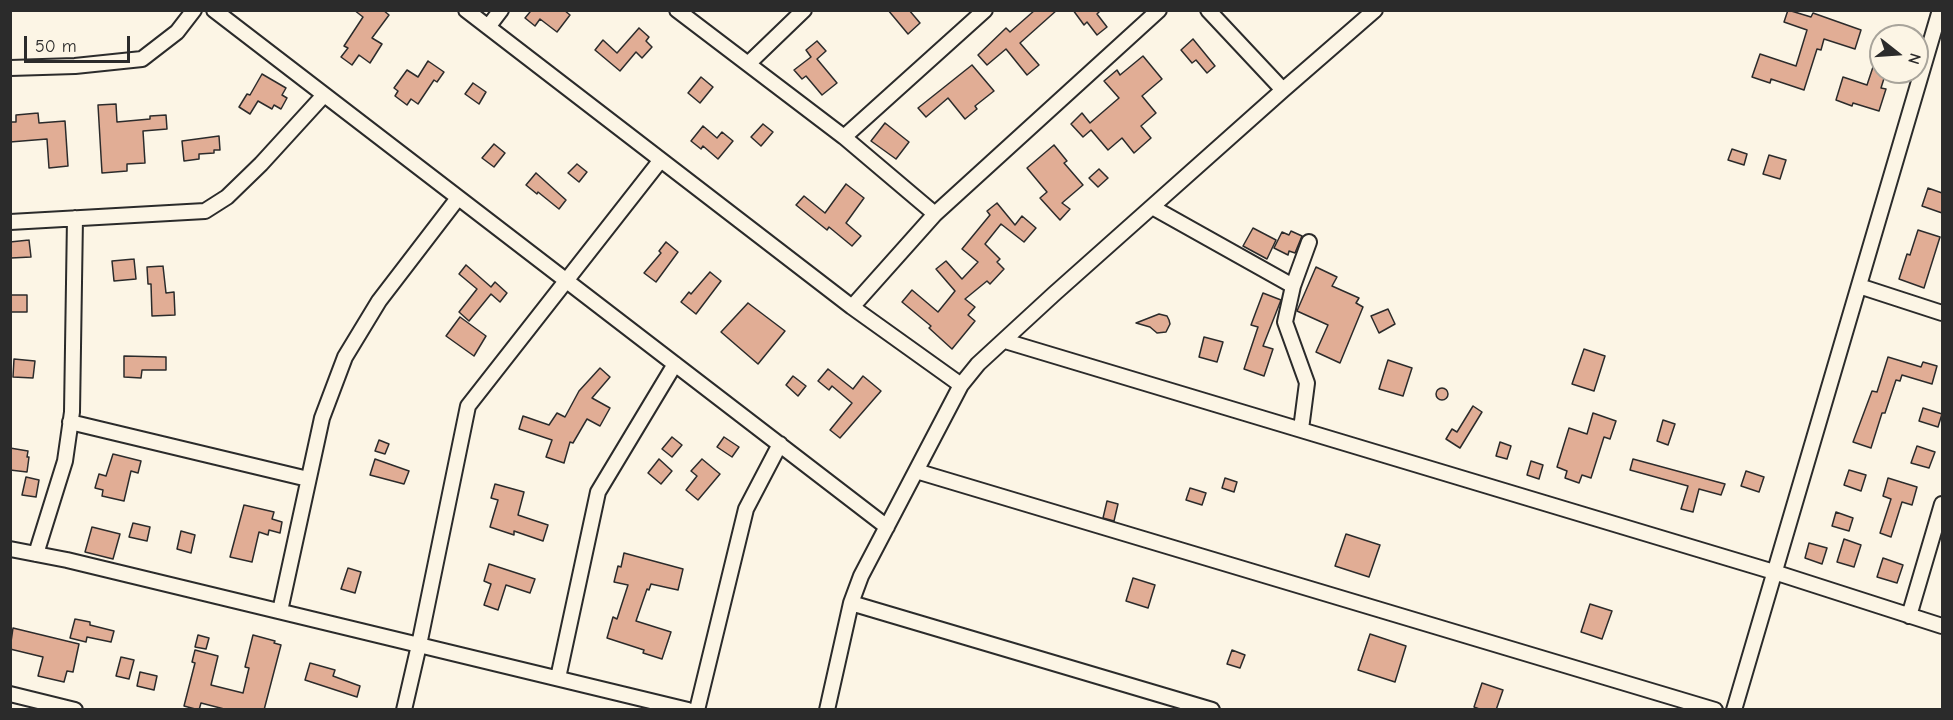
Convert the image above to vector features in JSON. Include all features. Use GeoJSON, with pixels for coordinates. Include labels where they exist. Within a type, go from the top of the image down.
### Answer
{"type":"FeatureCollection","features":[{"type":"Feature","properties":{"kind":"street"},"geometry":{"type":"LineString","coordinates":[[10,68],[75,66],[141,59],[177,32],[194,10]]}},
{"type":"Feature","properties":{"kind":"street"},"geometry":{"type":"LineString","coordinates":[[214,10],[887,527]]}},
{"type":"Feature","properties":{"kind":"street"},"geometry":{"type":"LineString","coordinates":[[466,10],[852,307],[961,385]]}},
{"type":"Feature","properties":{"kind":"street"},"geometry":{"type":"LineString","coordinates":[[488,27],[501,10]]}},
{"type":"Feature","properties":{"kind":"street"},"geometry":{"type":"LineString","coordinates":[[677,10],[844,137],[935,214]]}},
{"type":"Feature","properties":{"kind":"street"},"geometry":{"type":"LineString","coordinates":[[749,63],[804,10]]}},
{"type":"Feature","properties":{"kind":"street"},"geometry":{"type":"LineString","coordinates":[[844,137],[985,10]]}},
{"type":"Feature","properties":{"kind":"street"},"geometry":{"type":"LineString","coordinates":[[852,307],[935,214],[1158,10]]}},
{"type":"Feature","properties":{"kind":"street"},"geometry":{"type":"LineString","coordinates":[[1208,10],[1283,90]]}},
{"type":"Feature","properties":{"kind":"street"},"geometry":{"type":"LineString","coordinates":[[827,710],[851,603],[861,576],[961,385],[978,364],[1054,294],[1375,10]]}},
{"type":"Feature","properties":{"kind":"street"},"geometry":{"type":"LineString","coordinates":[[1734,710],[1940,10]]}},
{"type":"Feature","properties":{"kind":"street"},"geometry":{"type":"LineString","coordinates":[[10,222],[205,211],[227,197],[261,164],[324,95]]}},
{"type":"Feature","properties":{"kind":"street"},"geometry":{"type":"LineString","coordinates":[[404,710],[468,406],[660,161]]}},
{"type":"Feature","properties":{"kind":"street"},"geometry":{"type":"LineString","coordinates":[[280,612],[322,418],[345,357],[380,301],[458,198]]}},
{"type":"Feature","properties":{"kind":"street"},"geometry":{"type":"LineString","coordinates":[[1152,207],[1293,286]]}},
{"type":"Feature","properties":{"kind":"street"},"geometry":{"type":"LineString","coordinates":[[36,554],[64,461],[70,422],[75,218]]}},
{"type":"Feature","properties":{"kind":"street"},"geometry":{"type":"LineString","coordinates":[[1301,429],[1307,383],[1285,322],[1293,286],[1309,242]]}},
{"type":"Feature","properties":{"kind":"street"},"geometry":{"type":"LineString","coordinates":[[1859,286],[1942,313]]}},
{"type":"Feature","properties":{"kind":"street"},"geometry":{"type":"LineString","coordinates":[[1005,340],[1774,572],[1942,626]]}},
{"type":"Feature","properties":{"kind":"street"},"geometry":{"type":"LineString","coordinates":[[558,678],[598,492],[675,364]]}},
{"type":"Feature","properties":{"kind":"street"},"geometry":{"type":"LineString","coordinates":[[70,422],[308,479]]}},
{"type":"Feature","properties":{"kind":"street"},"geometry":{"type":"LineString","coordinates":[[697,710],[746,509],[780,444]]}},
{"type":"Feature","properties":{"kind":"street"},"geometry":{"type":"LineString","coordinates":[[916,471],[1715,710]]}},
{"type":"Feature","properties":{"kind":"street"},"geometry":{"type":"LineString","coordinates":[[1909,616],[1942,504]]}},
{"type":"Feature","properties":{"kind":"street"},"geometry":{"type":"LineString","coordinates":[[10,549],[688,710]]}},
{"type":"Feature","properties":{"kind":"street"},"geometry":{"type":"LineString","coordinates":[[851,603],[1212,710]]}},
{"type":"Feature","properties":{"kind":"street"},"geometry":{"type":"LineString","coordinates":[[10,694],[75,710]]}},
{"type":"Feature","properties":{"kind":"building"},"geometry":{"type":"Polygon","coordinates":[[[354,10],[383,10],[389,15],[372,38],[382,44],[370,63],[359,55],[352,65],[341,57],[348,48],[344,46],[363,17],[354,10]]]}},
{"type":"Feature","properties":{"kind":"building"},"geometry":{"type":"Polygon","coordinates":[[[529,10],[564,10],[570,15],[557,32],[540,19],[535,26],[525,18],[529,10]]]}},
{"type":"Feature","properties":{"kind":"building"},"geometry":{"type":"Polygon","coordinates":[[[888,10],[909,10],[920,23],[908,34],[888,10]]]}},
{"type":"Feature","properties":{"kind":"building"},"geometry":{"type":"Polygon","coordinates":[[[1035,10],[1057,10],[1020,43],[1039,65],[1027,75],[1006,49],[987,65],[978,55],[1006,28],[1010,32],[1035,10]]]}},
{"type":"Feature","properties":{"kind":"building"},"geometry":{"type":"Polygon","coordinates":[[[1073,10],[1101,10],[1097,14],[1107,27],[1097,35],[1087,22],[1084,25],[1073,10]]]}},
{"type":"Feature","properties":{"kind":"building"},"geometry":{"type":"Polygon","coordinates":[[[1788,10],[1811,17],[1813,13],[1861,30],[1855,49],[1824,39],[1821,50],[1817,49],[1804,90],[1771,79],[1770,83],[1752,77],[1760,54],[1796,66],[1807,30],[1784,22],[1788,10]]]}},
{"type":"Feature","properties":{"kind":"building"},"geometry":{"type":"Polygon","coordinates":[[[639,28],[649,37],[646,41],[652,47],[642,58],[636,52],[620,71],[595,50],[603,40],[617,53],[639,28]]]}},
{"type":"Feature","properties":{"kind":"building"},"geometry":{"type":"Polygon","coordinates":[[[1193,39],[1215,66],[1207,73],[1196,60],[1192,63],[1181,50],[1193,39]]]}},
{"type":"Feature","properties":{"kind":"building"},"geometry":{"type":"Polygon","coordinates":[[[817,41],[826,51],[817,59],[837,83],[822,95],[806,76],[802,79],[794,70],[811,57],[806,50],[817,41]]]}},
{"type":"Feature","properties":{"kind":"building"},"geometry":{"type":"Polygon","coordinates":[[[1143,56],[1162,79],[1142,96],[1156,113],[1141,126],[1151,138],[1134,153],[1122,138],[1108,150],[1091,130],[1083,137],[1071,124],[1082,113],[1090,123],[1119,98],[1104,81],[1117,70],[1120,75],[1143,56]]]}},
{"type":"Feature","properties":{"kind":"building"},"geometry":{"type":"Polygon","coordinates":[[[428,61],[444,72],[437,82],[434,80],[418,104],[411,99],[407,105],[395,96],[398,91],[394,88],[407,70],[418,77],[428,61]]]}},
{"type":"Feature","properties":{"kind":"building"},"geometry":{"type":"Polygon","coordinates":[[[972,65],[994,91],[975,106],[977,109],[965,119],[948,98],[926,117],[918,108],[972,65]]]}},
{"type":"Feature","properties":{"kind":"building"},"geometry":{"type":"Polygon","coordinates":[[[262,74],[286,88],[282,95],[287,98],[281,109],[274,105],[272,109],[258,101],[250,114],[239,107],[247,94],[250,95],[262,74]]]}},
{"type":"Feature","properties":{"kind":"building"},"geometry":{"type":"Polygon","coordinates":[[[701,77],[713,87],[700,103],[688,93],[701,77]]]}},
{"type":"Feature","properties":{"kind":"building"},"geometry":{"type":"Polygon","coordinates":[[[1843,77],[1867,85],[1869,79],[1869,84],[1882,84],[1881,88],[1886,89],[1879,111],[1853,103],[1852,106],[1836,100],[1843,77]]]}},
{"type":"Feature","properties":{"kind":"building"},"geometry":{"type":"Polygon","coordinates":[[[473,83],[486,92],[479,104],[465,94],[473,83]]]}},
{"type":"Feature","properties":{"kind":"building"},"geometry":{"type":"Polygon","coordinates":[[[116,104],[117,122],[166,115],[167,129],[143,131],[145,163],[127,164],[127,171],[102,173],[98,105],[116,104]]]}},
{"type":"Feature","properties":{"kind":"building"},"geometry":{"type":"Polygon","coordinates":[[[38,113],[39,123],[65,121],[68,166],[49,168],[47,139],[10,142],[10,122],[16,122],[16,115],[38,113]]]}},
{"type":"Feature","properties":{"kind":"building"},"geometry":{"type":"Polygon","coordinates":[[[885,123],[909,142],[896,159],[871,141],[885,123]]]}},
{"type":"Feature","properties":{"kind":"building"},"geometry":{"type":"Polygon","coordinates":[[[763,124],[773,132],[761,146],[751,137],[763,124]]]}},
{"type":"Feature","properties":{"kind":"building"},"geometry":{"type":"Polygon","coordinates":[[[703,126],[717,138],[722,132],[733,141],[718,159],[703,146],[701,149],[691,141],[703,126]]]}},
{"type":"Feature","properties":{"kind":"building"},"geometry":{"type":"Polygon","coordinates":[[[219,136],[220,150],[214,150],[214,153],[199,154],[199,159],[184,161],[182,141],[219,136]]]}},
{"type":"Feature","properties":{"kind":"building"},"geometry":{"type":"Polygon","coordinates":[[[494,144],[505,153],[494,167],[482,158],[494,144]]]}},
{"type":"Feature","properties":{"kind":"building"},"geometry":{"type":"Polygon","coordinates":[[[1054,145],[1067,161],[1064,163],[1083,185],[1062,203],[1070,209],[1060,220],[1040,198],[1047,192],[1027,168],[1054,145]]]}},
{"type":"Feature","properties":{"kind":"building"},"geometry":{"type":"Polygon","coordinates":[[[1732,149],[1747,154],[1744,165],[1728,160],[1732,149]]]}},
{"type":"Feature","properties":{"kind":"building"},"geometry":{"type":"Polygon","coordinates":[[[1769,155],[1786,160],[1780,179],[1763,174],[1769,155]]]}},
{"type":"Feature","properties":{"kind":"building"},"geometry":{"type":"Polygon","coordinates":[[[577,164],[587,172],[579,182],[568,173],[577,164]]]}},
{"type":"Feature","properties":{"kind":"building"},"geometry":{"type":"Polygon","coordinates":[[[1099,169],[1108,178],[1098,187],[1089,178],[1099,169]]]}},
{"type":"Feature","properties":{"kind":"building"},"geometry":{"type":"Polygon","coordinates":[[[536,173],[566,200],[559,209],[526,185],[536,173]]]}},
{"type":"Feature","properties":{"kind":"building"},"geometry":{"type":"Polygon","coordinates":[[[846,184],[864,198],[846,223],[861,236],[852,246],[829,227],[827,230],[796,205],[804,196],[825,213],[846,184]]]}},
{"type":"Feature","properties":{"kind":"building"},"geometry":{"type":"Polygon","coordinates":[[[1928,188],[1942,193],[1942,213],[1922,206],[1928,188]]]}},
{"type":"Feature","properties":{"kind":"building"},"geometry":{"type":"Polygon","coordinates":[[[997,203],[1015,225],[1022,216],[1036,228],[1024,242],[1001,224],[985,244],[1000,259],[997,262],[1004,269],[990,284],[987,281],[965,299],[975,307],[968,315],[975,321],[952,349],[929,328],[931,326],[902,302],[912,290],[938,312],[955,291],[936,269],[946,261],[962,279],[978,262],[962,249],[990,215],[987,211],[997,203]]]}},
{"type":"Feature","properties":{"kind":"building"},"geometry":{"type":"Polygon","coordinates":[[[1253,228],[1276,240],[1267,259],[1243,246],[1253,228]]]}},
{"type":"Feature","properties":{"kind":"building"},"geometry":{"type":"Polygon","coordinates":[[[1918,230],[1940,237],[1924,288],[1899,279],[1918,230]]]}},
{"type":"Feature","properties":{"kind":"building"},"geometry":{"type":"Polygon","coordinates":[[[1291,231],[1302,236],[1295,253],[1289,251],[1288,255],[1274,248],[1282,232],[1289,235],[1291,231]]]}},
{"type":"Feature","properties":{"kind":"building"},"geometry":{"type":"Polygon","coordinates":[[[29,240],[31,257],[11,258],[10,242],[29,240]]]}},
{"type":"Feature","properties":{"kind":"building"},"geometry":{"type":"Polygon","coordinates":[[[666,242],[678,252],[656,282],[644,273],[661,253],[659,251],[666,242]]]}},
{"type":"Feature","properties":{"kind":"building"},"geometry":{"type":"Polygon","coordinates":[[[134,259],[136,279],[114,281],[112,261],[134,259]]]}},
{"type":"Feature","properties":{"kind":"building"},"geometry":{"type":"Polygon","coordinates":[[[466,265],[491,287],[495,282],[507,293],[500,302],[491,294],[469,321],[459,312],[477,289],[459,274],[466,265]]]}},
{"type":"Feature","properties":{"kind":"building"},"geometry":{"type":"Polygon","coordinates":[[[163,266],[166,293],[174,292],[175,315],[152,316],[151,284],[148,284],[147,267],[163,266]]]}},
{"type":"Feature","properties":{"kind":"building"},"geometry":{"type":"Polygon","coordinates":[[[1316,267],[1337,277],[1332,286],[1359,298],[1356,303],[1363,307],[1340,363],[1316,352],[1328,325],[1297,311],[1316,267]]]}},
{"type":"Feature","properties":{"kind":"building"},"geometry":{"type":"Polygon","coordinates":[[[710,272],[721,281],[696,314],[681,302],[710,272]]]}},
{"type":"Feature","properties":{"kind":"building"},"geometry":{"type":"Polygon","coordinates":[[[1263,293],[1281,300],[1263,346],[1273,349],[1264,376],[1244,369],[1258,327],[1251,325],[1263,293]]]}},
{"type":"Feature","properties":{"kind":"building"},"geometry":{"type":"Polygon","coordinates":[[[11,295],[27,295],[27,312],[11,312],[11,295]]]}},
{"type":"Feature","properties":{"kind":"building"},"geometry":{"type":"Polygon","coordinates":[[[748,303],[785,331],[758,364],[721,332],[748,303]]]}},
{"type":"Feature","properties":{"kind":"building"},"geometry":{"type":"Polygon","coordinates":[[[1388,309],[1395,324],[1379,333],[1371,316],[1388,309]]]}},
{"type":"Feature","properties":{"kind":"building"},"geometry":{"type":"Polygon","coordinates":[[[1159,314],[1167,316],[1169,320],[1170,324],[1166,332],[1157,333],[1150,327],[1136,323],[1159,314]]]}},
{"type":"Feature","properties":{"kind":"building"},"geometry":{"type":"Polygon","coordinates":[[[460,317],[486,336],[474,356],[446,336],[460,317]]]}},
{"type":"Feature","properties":{"kind":"building"},"geometry":{"type":"Polygon","coordinates":[[[1204,337],[1223,342],[1217,362],[1199,357],[1204,337]]]}},
{"type":"Feature","properties":{"kind":"building"},"geometry":{"type":"Polygon","coordinates":[[[1584,349],[1605,356],[1594,391],[1572,384],[1584,349]]]}},
{"type":"Feature","properties":{"kind":"building"},"geometry":{"type":"Polygon","coordinates":[[[124,356],[166,357],[166,370],[142,370],[141,378],[124,377],[124,356]]]}},
{"type":"Feature","properties":{"kind":"building"},"geometry":{"type":"Polygon","coordinates":[[[1888,357],[1921,367],[1923,362],[1937,366],[1932,384],[1902,375],[1900,381],[1896,380],[1871,448],[1853,442],[1872,391],[1877,392],[1888,357]]]}},
{"type":"Feature","properties":{"kind":"building"},"geometry":{"type":"Polygon","coordinates":[[[14,359],[35,361],[33,378],[13,377],[14,359]]]}},
{"type":"Feature","properties":{"kind":"building"},"geometry":{"type":"Polygon","coordinates":[[[1388,360],[1412,368],[1403,396],[1379,389],[1388,360]]]}},
{"type":"Feature","properties":{"kind":"building"},"geometry":{"type":"Polygon","coordinates":[[[600,368],[610,377],[592,398],[610,408],[600,426],[587,419],[573,443],[570,442],[564,463],[546,457],[552,440],[519,429],[523,416],[549,425],[557,413],[565,417],[579,391],[600,368]]]}},
{"type":"Feature","properties":{"kind":"building"},"geometry":{"type":"Polygon","coordinates":[[[828,369],[853,389],[863,376],[881,391],[840,438],[830,430],[852,403],[832,386],[829,390],[818,381],[828,369]]]}},
{"type":"Feature","properties":{"kind":"building"},"geometry":{"type":"Polygon","coordinates":[[[793,376],[806,386],[798,396],[786,385],[793,376]]]}},
{"type":"Feature","properties":{"kind":"building"},"geometry":{"type":"Polygon","coordinates":[[[1442,388],[1448,394],[1442,400],[1436,394],[1442,388]]]}},
{"type":"Feature","properties":{"kind":"building"},"geometry":{"type":"Polygon","coordinates":[[[1473,406],[1482,412],[1460,448],[1446,439],[1452,429],[1457,432],[1473,406]]]}},
{"type":"Feature","properties":{"kind":"building"},"geometry":{"type":"Polygon","coordinates":[[[1923,408],[1942,414],[1938,427],[1919,421],[1923,408]]]}},
{"type":"Feature","properties":{"kind":"building"},"geometry":{"type":"Polygon","coordinates":[[[1593,413],[1616,421],[1610,439],[1604,437],[1591,478],[1582,475],[1579,483],[1565,478],[1567,471],[1557,467],[1569,428],[1587,434],[1593,413]]]}},
{"type":"Feature","properties":{"kind":"building"},"geometry":{"type":"Polygon","coordinates":[[[1663,420],[1675,424],[1668,445],[1657,441],[1663,420]]]}},
{"type":"Feature","properties":{"kind":"building"},"geometry":{"type":"Polygon","coordinates":[[[672,437],[682,445],[672,457],[662,449],[672,437]]]}},
{"type":"Feature","properties":{"kind":"building"},"geometry":{"type":"Polygon","coordinates":[[[724,437],[739,447],[732,457],[717,447],[724,437]]]}},
{"type":"Feature","properties":{"kind":"building"},"geometry":{"type":"Polygon","coordinates":[[[379,440],[389,444],[385,454],[375,451],[379,440]]]}},
{"type":"Feature","properties":{"kind":"building"},"geometry":{"type":"Polygon","coordinates":[[[1500,442],[1511,446],[1507,459],[1496,456],[1500,442]]]}},
{"type":"Feature","properties":{"kind":"building"},"geometry":{"type":"Polygon","coordinates":[[[1917,446],[1935,452],[1929,468],[1911,463],[1917,446]]]}},
{"type":"Feature","properties":{"kind":"building"},"geometry":{"type":"Polygon","coordinates":[[[10,448],[28,451],[27,472],[10,470],[10,448]]]}},
{"type":"Feature","properties":{"kind":"building"},"geometry":{"type":"Polygon","coordinates":[[[113,454],[141,461],[138,473],[131,471],[124,501],[102,496],[103,490],[95,488],[99,474],[106,476],[113,454]]]}},
{"type":"Feature","properties":{"kind":"building"},"geometry":{"type":"Polygon","coordinates":[[[375,459],[409,471],[404,484],[370,475],[375,459]]]}},
{"type":"Feature","properties":{"kind":"building"},"geometry":{"type":"Polygon","coordinates":[[[659,459],[672,471],[661,484],[648,473],[659,459]]]}},
{"type":"Feature","properties":{"kind":"building"},"geometry":{"type":"Polygon","coordinates":[[[702,459],[720,474],[698,500],[686,490],[697,476],[691,471],[702,459]]]}},
{"type":"Feature","properties":{"kind":"building"},"geometry":{"type":"Polygon","coordinates":[[[1633,459],[1725,484],[1721,495],[1699,489],[1693,512],[1681,509],[1688,486],[1630,470],[1633,459]]]}},
{"type":"Feature","properties":{"kind":"building"},"geometry":{"type":"Polygon","coordinates":[[[1531,461],[1543,465],[1539,479],[1527,475],[1531,461]]]}},
{"type":"Feature","properties":{"kind":"building"},"geometry":{"type":"Polygon","coordinates":[[[1849,470],[1866,475],[1861,491],[1844,485],[1849,470]]]}},
{"type":"Feature","properties":{"kind":"building"},"geometry":{"type":"Polygon","coordinates":[[[1746,471],[1764,477],[1759,492],[1741,486],[1746,471]]]}},
{"type":"Feature","properties":{"kind":"building"},"geometry":{"type":"Polygon","coordinates":[[[26,477],[39,480],[36,497],[22,495],[26,477]]]}},
{"type":"Feature","properties":{"kind":"building"},"geometry":{"type":"Polygon","coordinates":[[[1225,478],[1237,482],[1234,492],[1222,488],[1225,478]]]}},
{"type":"Feature","properties":{"kind":"building"},"geometry":{"type":"Polygon","coordinates":[[[1888,478],[1917,487],[1912,505],[1902,502],[1891,537],[1880,533],[1891,499],[1883,496],[1888,478]]]}},
{"type":"Feature","properties":{"kind":"building"},"geometry":{"type":"Polygon","coordinates":[[[495,484],[524,492],[518,515],[548,525],[543,541],[514,531],[514,535],[490,527],[498,500],[491,498],[495,484]]]}},
{"type":"Feature","properties":{"kind":"building"},"geometry":{"type":"Polygon","coordinates":[[[1190,488],[1206,493],[1202,505],[1186,500],[1190,488]]]}},
{"type":"Feature","properties":{"kind":"building"},"geometry":{"type":"Polygon","coordinates":[[[1107,501],[1118,504],[1114,521],[1103,518],[1107,501]]]}},
{"type":"Feature","properties":{"kind":"building"},"geometry":{"type":"Polygon","coordinates":[[[244,505],[274,512],[272,519],[282,522],[280,533],[269,530],[268,535],[259,532],[252,562],[230,557],[244,505]]]}},
{"type":"Feature","properties":{"kind":"building"},"geometry":{"type":"Polygon","coordinates":[[[1836,512],[1853,518],[1849,531],[1832,526],[1836,512]]]}},
{"type":"Feature","properties":{"kind":"building"},"geometry":{"type":"Polygon","coordinates":[[[133,523],[150,527],[147,541],[129,537],[133,523]]]}},
{"type":"Feature","properties":{"kind":"building"},"geometry":{"type":"Polygon","coordinates":[[[92,527],[120,534],[113,559],[85,552],[92,527]]]}},
{"type":"Feature","properties":{"kind":"building"},"geometry":{"type":"Polygon","coordinates":[[[181,531],[195,535],[191,553],[177,549],[181,531]]]}},
{"type":"Feature","properties":{"kind":"building"},"geometry":{"type":"Polygon","coordinates":[[[1346,534],[1380,545],[1369,577],[1335,566],[1346,534]]]}},
{"type":"Feature","properties":{"kind":"building"},"geometry":{"type":"Polygon","coordinates":[[[1844,539],[1861,545],[1854,567],[1837,562],[1844,539]]]}},
{"type":"Feature","properties":{"kind":"building"},"geometry":{"type":"Polygon","coordinates":[[[1809,543],[1827,548],[1822,564],[1805,558],[1809,543]]]}},
{"type":"Feature","properties":{"kind":"building"},"geometry":{"type":"Polygon","coordinates":[[[624,553],[683,569],[678,590],[651,584],[649,590],[647,589],[636,621],[671,632],[662,659],[643,653],[644,650],[607,638],[613,617],[617,619],[628,585],[614,582],[624,553]]]}},
{"type":"Feature","properties":{"kind":"building"},"geometry":{"type":"Polygon","coordinates":[[[1883,558],[1903,565],[1897,583],[1877,577],[1883,558]]]}},
{"type":"Feature","properties":{"kind":"building"},"geometry":{"type":"Polygon","coordinates":[[[489,564],[535,579],[530,593],[506,585],[498,610],[484,605],[491,584],[484,581],[489,564]]]}},
{"type":"Feature","properties":{"kind":"building"},"geometry":{"type":"Polygon","coordinates":[[[348,568],[361,572],[355,593],[341,589],[348,568]]]}},
{"type":"Feature","properties":{"kind":"building"},"geometry":{"type":"Polygon","coordinates":[[[1133,578],[1155,585],[1148,608],[1126,601],[1133,578]]]}},
{"type":"Feature","properties":{"kind":"building"},"geometry":{"type":"Polygon","coordinates":[[[1590,604],[1612,611],[1602,639],[1581,632],[1590,604]]]}},
{"type":"Feature","properties":{"kind":"building"},"geometry":{"type":"Polygon","coordinates":[[[75,619],[114,631],[111,642],[87,637],[86,642],[70,638],[75,619]]]}},
{"type":"Feature","properties":{"kind":"building"},"geometry":{"type":"Polygon","coordinates":[[[13,628],[79,644],[73,672],[67,671],[64,682],[38,676],[43,657],[10,649],[13,628]]]}},
{"type":"Feature","properties":{"kind":"building"},"geometry":{"type":"Polygon","coordinates":[[[1370,634],[1406,646],[1395,682],[1358,670],[1370,634]]]}},
{"type":"Feature","properties":{"kind":"building"},"geometry":{"type":"Polygon","coordinates":[[[198,635],[209,638],[206,649],[195,647],[198,635]]]}},
{"type":"Feature","properties":{"kind":"building"},"geometry":{"type":"Polygon","coordinates":[[[253,635],[281,645],[264,710],[228,710],[201,703],[199,710],[184,706],[195,663],[192,662],[195,650],[218,656],[211,685],[243,693],[249,668],[245,667],[253,635]]]}},
{"type":"Feature","properties":{"kind":"building"},"geometry":{"type":"Polygon","coordinates":[[[1232,650],[1245,655],[1240,668],[1227,664],[1232,650]]]}},
{"type":"Feature","properties":{"kind":"building"},"geometry":{"type":"Polygon","coordinates":[[[121,657],[134,660],[129,679],[116,676],[121,657]]]}},
{"type":"Feature","properties":{"kind":"building"},"geometry":{"type":"Polygon","coordinates":[[[310,663],[335,670],[333,676],[360,686],[357,697],[305,680],[310,663]]]}},
{"type":"Feature","properties":{"kind":"building"},"geometry":{"type":"Polygon","coordinates":[[[140,672],[157,676],[154,690],[137,686],[140,672]]]}},
{"type":"Feature","properties":{"kind":"building"},"geometry":{"type":"Polygon","coordinates":[[[1482,683],[1503,690],[1496,710],[1482,710],[1474,707],[1482,683]]]}}]}
